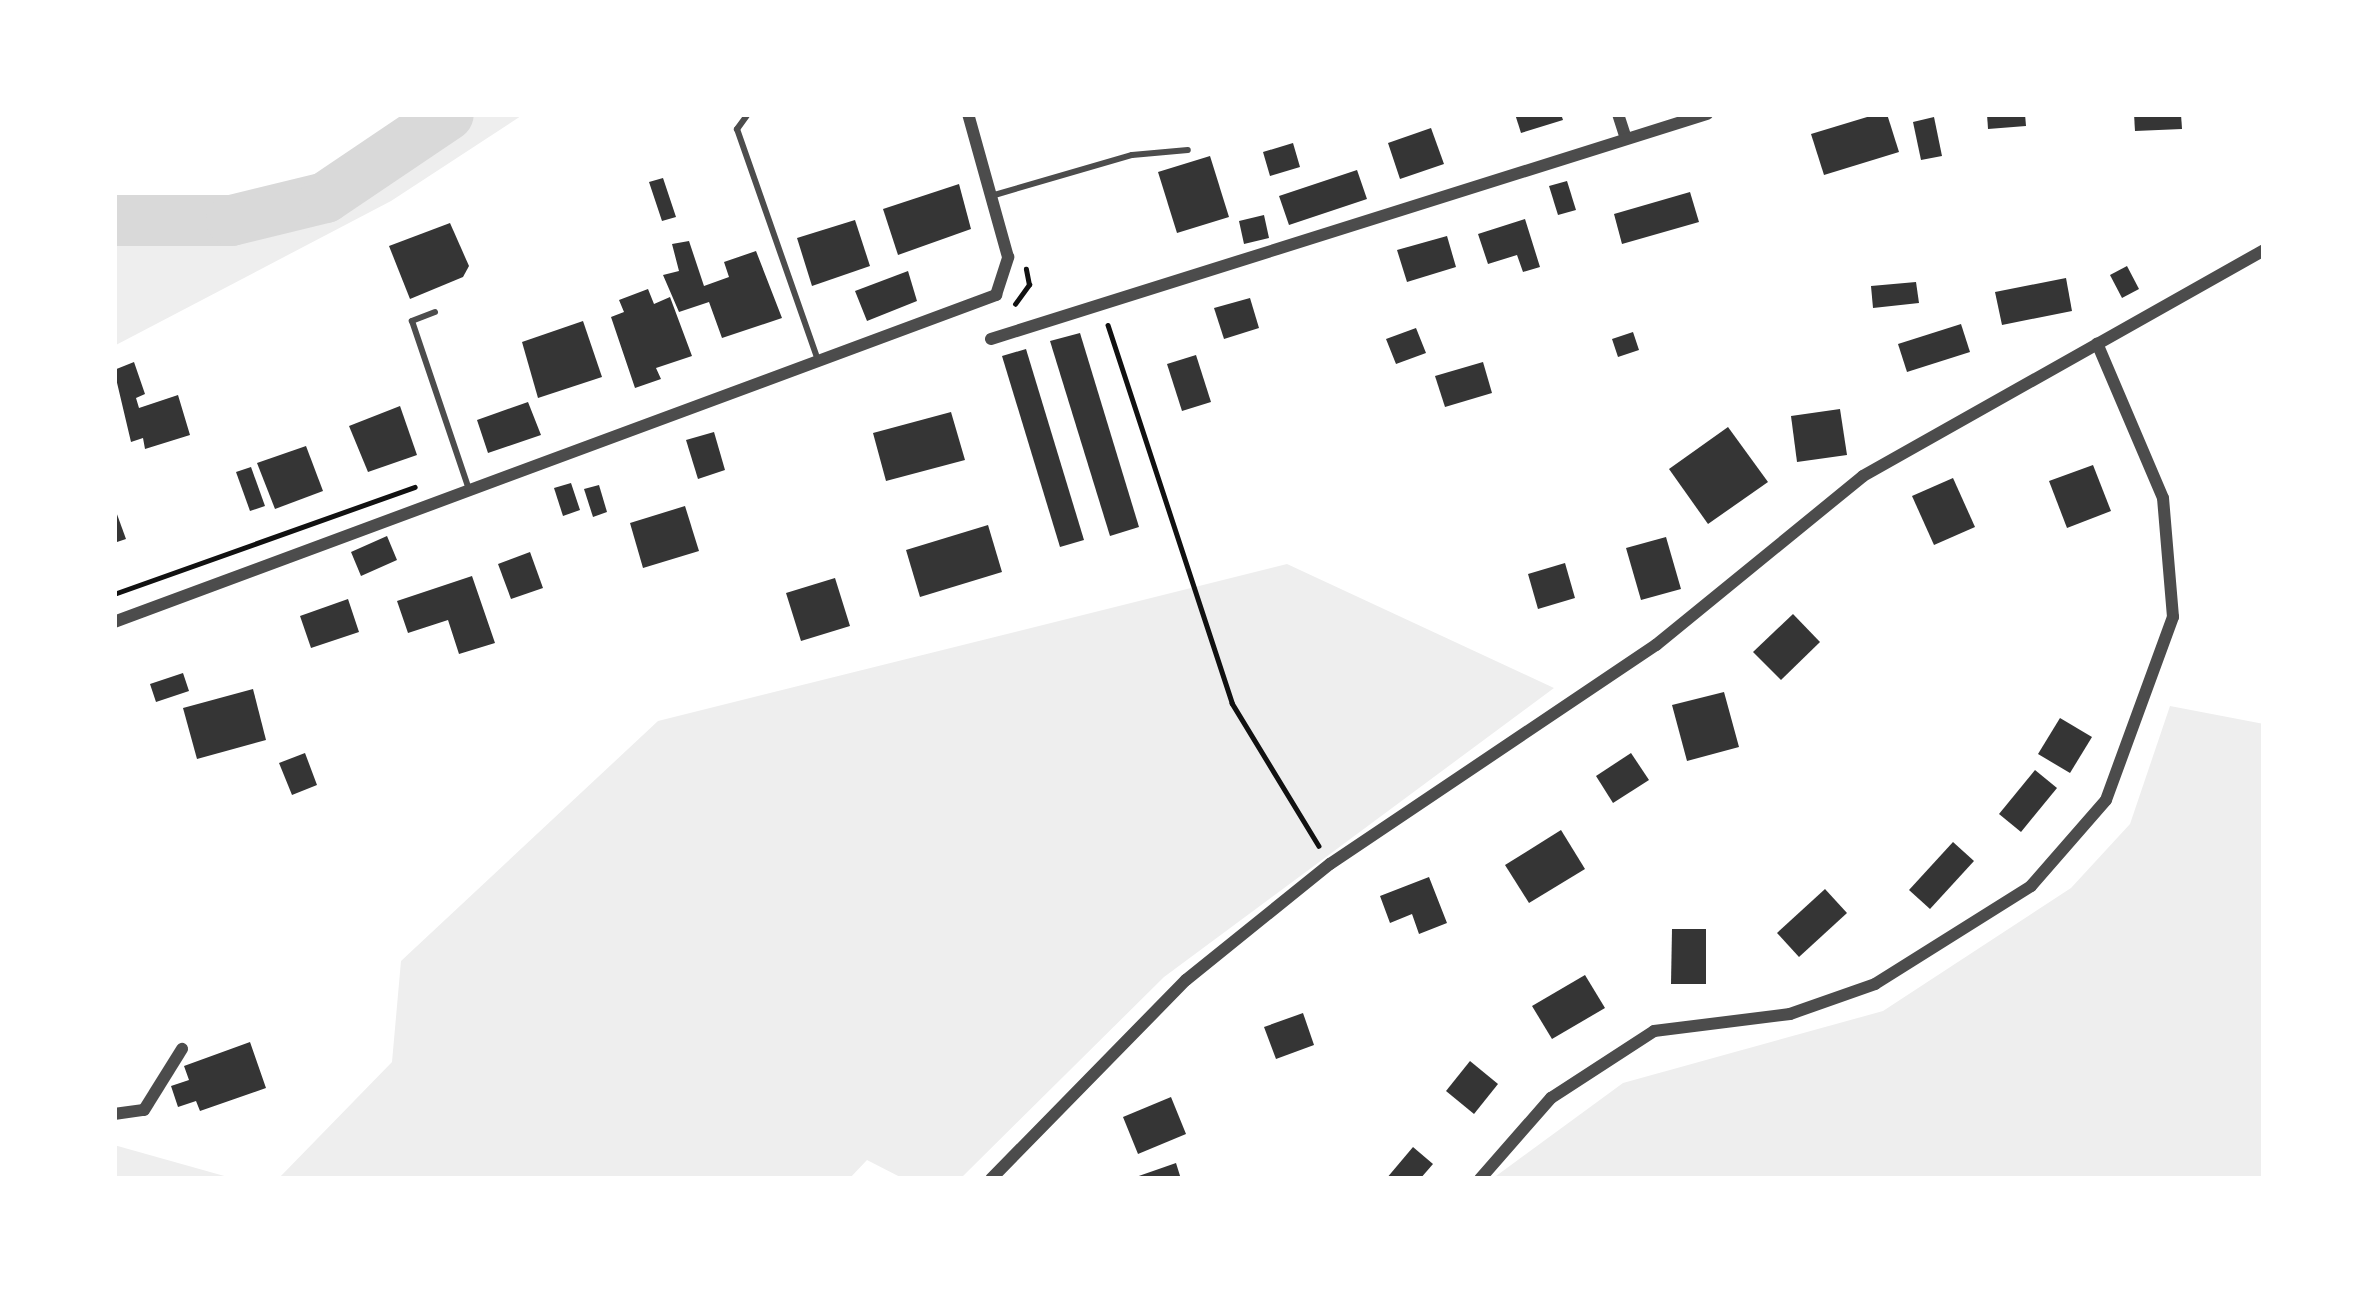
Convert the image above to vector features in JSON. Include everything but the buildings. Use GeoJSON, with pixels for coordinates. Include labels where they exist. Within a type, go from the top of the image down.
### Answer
{"type":"FeatureCollection","features":[{"type":"Feature","properties":{"kind":"street"},"geometry":{"type":"LineString","coordinates":[[114,622],[996,295],[1008,257],[968,114]]}},
{"type":"Feature","properties":{"kind":"street"},"geometry":{"type":"LineString","coordinates":[[1618,114],[1626,138]]}},
{"type":"Feature","properties":{"kind":"street"},"geometry":{"type":"LineString","coordinates":[[991,339],[1707,114]]}},
{"type":"Feature","properties":{"kind":"street"},"geometry":{"type":"LineString","coordinates":[[991,1179],[1186,980],[1330,864],[1656,645],[1863,476],[2264,250]]}},
{"type":"Feature","properties":{"kind":"street"},"geometry":{"type":"LineString","coordinates":[[1480,1179],[1551,1098],[1654,1031],[1790,1015],[1875,984],[2031,886],[2106,800],[2173,617],[2163,498],[2098,343]]}},
{"type":"Feature","properties":{"kind":"street"},"geometry":{"type":"LineString","coordinates":[[114,1114],[144,1110],[182,1049]]}},
{"type":"Feature","properties":{"kind":"lane"},"geometry":{"type":"LineString","coordinates":[[748,114],[737,130],[818,362]]}},
{"type":"Feature","properties":{"kind":"lane"},"geometry":{"type":"LineString","coordinates":[[992,196],[1132,155],[1188,150]]}},
{"type":"Feature","properties":{"kind":"lane"},"geometry":{"type":"LineString","coordinates":[[435,312],[412,321],[470,493]]}},
{"type":"Feature","properties":{"kind":"path"},"geometry":{"type":"LineString","coordinates":[[1101,303],[1232,703],[1330,864]]}},
{"type":"Feature","properties":{"kind":"shaded area"},"geometry":{"type":"Polygon","coordinates":[[[465,114],[524,114],[391,201],[114,346],[114,239],[224,238],[329,202],[465,114]]]}},
{"type":"Feature","properties":{"kind":"shaded area"},"geometry":{"type":"Polygon","coordinates":[[[1287,564],[1554,688],[1164,977],[960,1179],[904,1179],[867,1160],[849,1179],[278,1179],[392,1062],[401,961],[658,721],[1287,564]]]}},
{"type":"Feature","properties":{"kind":"shaded area"},"geometry":{"type":"Polygon","coordinates":[[[2170,706],[2264,724],[2264,1179],[1492,1179],[1623,1083],[1883,1011],[2071,888],[2130,824],[2170,706]]]}},
{"type":"Feature","properties":{"kind":"shaded area"},"geometry":{"type":"Polygon","coordinates":[[[114,1145],[235,1179],[114,1179],[114,1145]]]}},
{"type":"Feature","properties":{"kind":"waterway"},"geometry":{"type":"LineString","coordinates":[[114,220],[231,220],[325,197],[448,114]]}}]}
